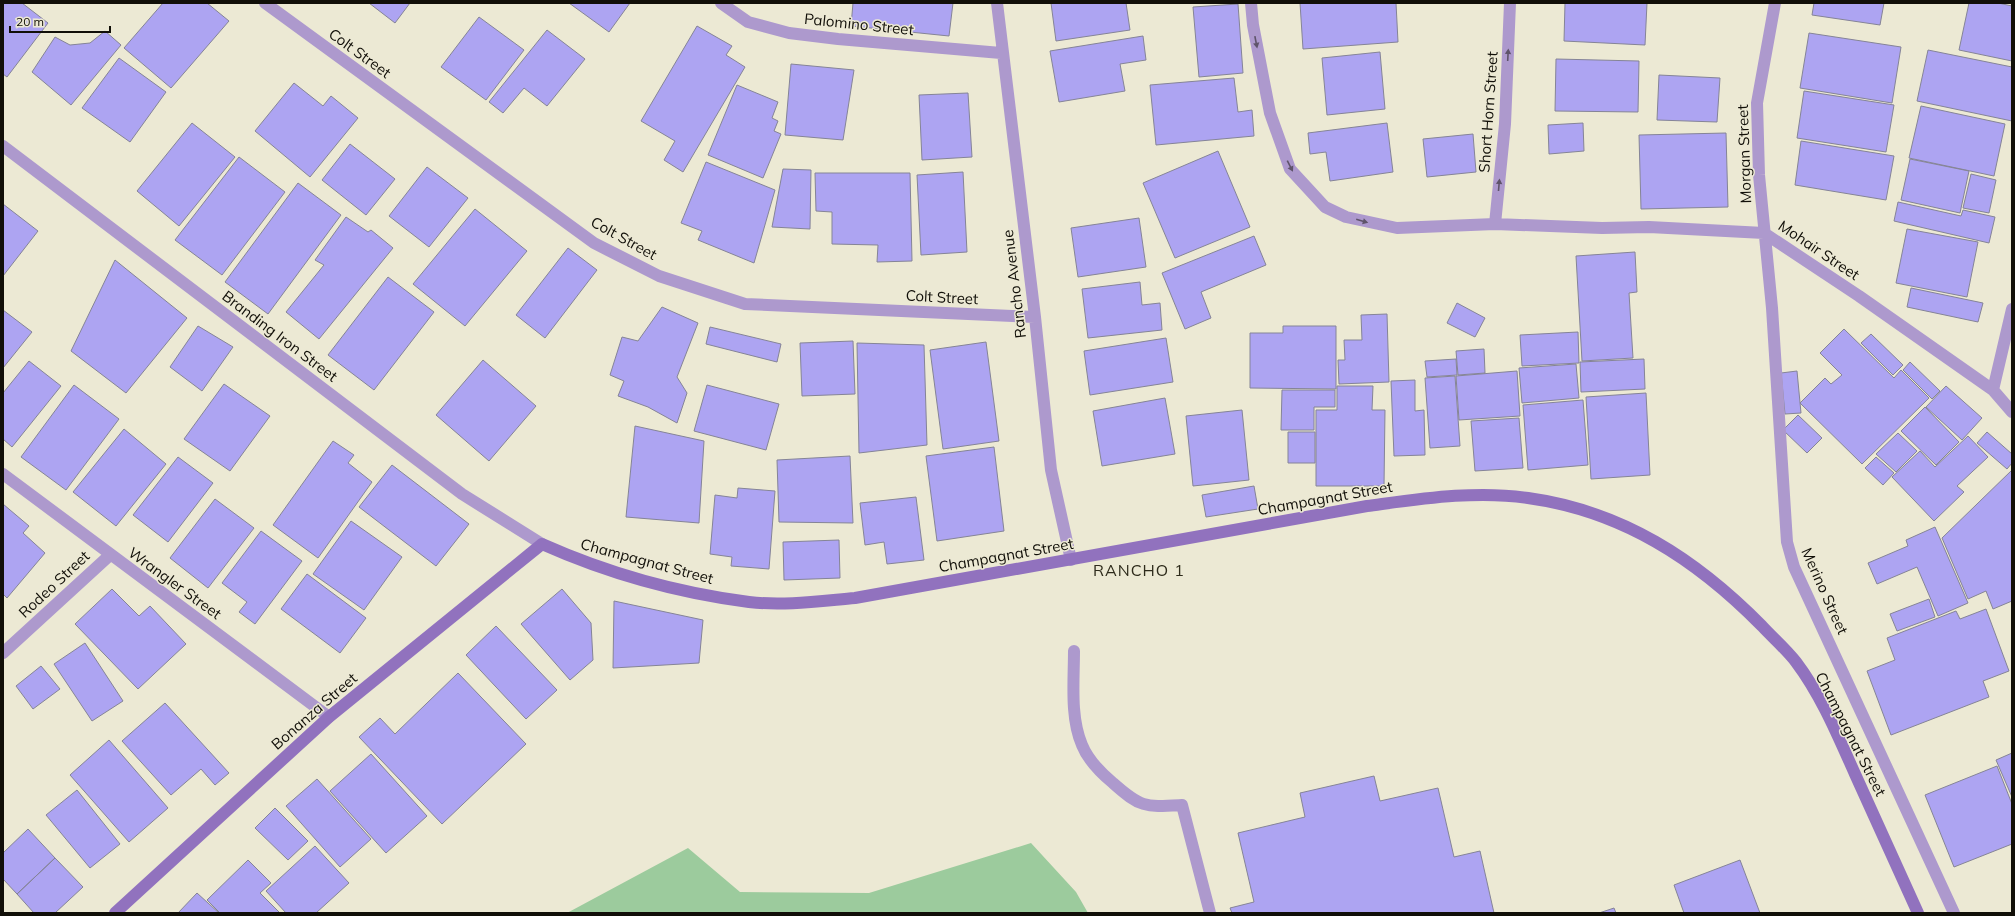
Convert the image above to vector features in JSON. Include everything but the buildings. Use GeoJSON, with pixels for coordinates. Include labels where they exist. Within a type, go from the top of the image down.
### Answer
{"type":"FeatureCollection","features":[{"type":"Feature","properties":{"kind":"street","name":"Colt Street"},"geometry":{"type":"LineString","coordinates":[[265,3],[594,243],[660,276],[745,304],[1035,317]]}},
{"type":"Feature","properties":{"kind":"street","name":"Palomino Street"},"geometry":{"type":"LineString","coordinates":[[721,3],[748,22],[789,32],[838,39],[1002,52]]}},
{"type":"Feature","properties":{"kind":"street","name":"Rancho Avenue"},"geometry":{"type":"LineString","coordinates":[[997,3],[1035,317],[1051,470],[1071,560]]}},
{"type":"Feature","properties":{"kind":"street","name":"Mohair Street"},"geometry":{"type":"LineString","coordinates":[[1251,3],[1252,25],[1270,113],[1290,169],[1325,207],[1346,217],[1397,228],[1495,224],[1602,228],[1648,227],[1764,233],[1859,296],[1993,390],[2012,412]]}},
{"type":"Feature","properties":{"kind":"street","name":"Short Horn Street"},"geometry":{"type":"LineString","coordinates":[[1495,224],[1504,124],[1510,3]]}},
{"type":"Feature","properties":{"kind":"street","name":"Morgan Street"},"geometry":{"type":"LineString","coordinates":[[1764,233],[1759,176],[1757,102],[1775,3]]}},
{"type":"Feature","properties":{"kind":"street","name":"Branding Iron Street"},"geometry":{"type":"LineString","coordinates":[[3,146],[462,494],[542,544]]}},
{"type":"Feature","properties":{"kind":"street","name":"Merino Street"},"geometry":{"type":"LineString","coordinates":[[1764,233],[1773,316],[1787,542],[1794,567],[1954,913]]}},
{"type":"Feature","properties":{"kind":"street"},"geometry":{"type":"LineString","coordinates":[[1993,390],[2012,309]]}},
{"type":"Feature","properties":{"kind":"street","name":"Wrangler Street"},"geometry":{"type":"LineString","coordinates":[[3,474],[110,555],[329,716]]}},
{"type":"Feature","properties":{"kind":"street","name":"Champagnat Street"},"geometry":{"type":"LineString","coordinates":[[542,544],[565,554],[616,571],[701,595],[764,602],[799,603],[855,598],[1368,506],[1447,497],[1526,497],[1583,510],[1619,523],[1661,543],[1707,577],[1746,610],[1796,662],[1826,713],[1918,913]]}},
{"type":"Feature","properties":{"kind":"street","name":"Bonanza Street"},"geometry":{"type":"LineString","coordinates":[[115,913],[329,716],[542,544]]}},
{"type":"Feature","properties":{"kind":"street","name":"Rodeo Street"},"geometry":{"type":"LineString","coordinates":[[3,653],[110,555]]}},
{"type":"Feature","properties":{"kind":"street"},"geometry":{"type":"LineString","coordinates":[[1074,651],[1075,717],[1082,746],[1098,771],[1131,799],[1150,807],[1182,805],[1210,913]]}},
{"type":"Feature","properties":{"kind":"green space"},"geometry":{"type":"Polygon","coordinates":[[[1031,843],[1076,892],[1088,913],[567,913],[688,848],[740,892],[869,893],[1031,843]]]}},
{"type":"Feature","properties":{"kind":"district","name":"RANCHO 1"},"geometry":{"type":"Point","coordinates":[1139,570]}}]}
